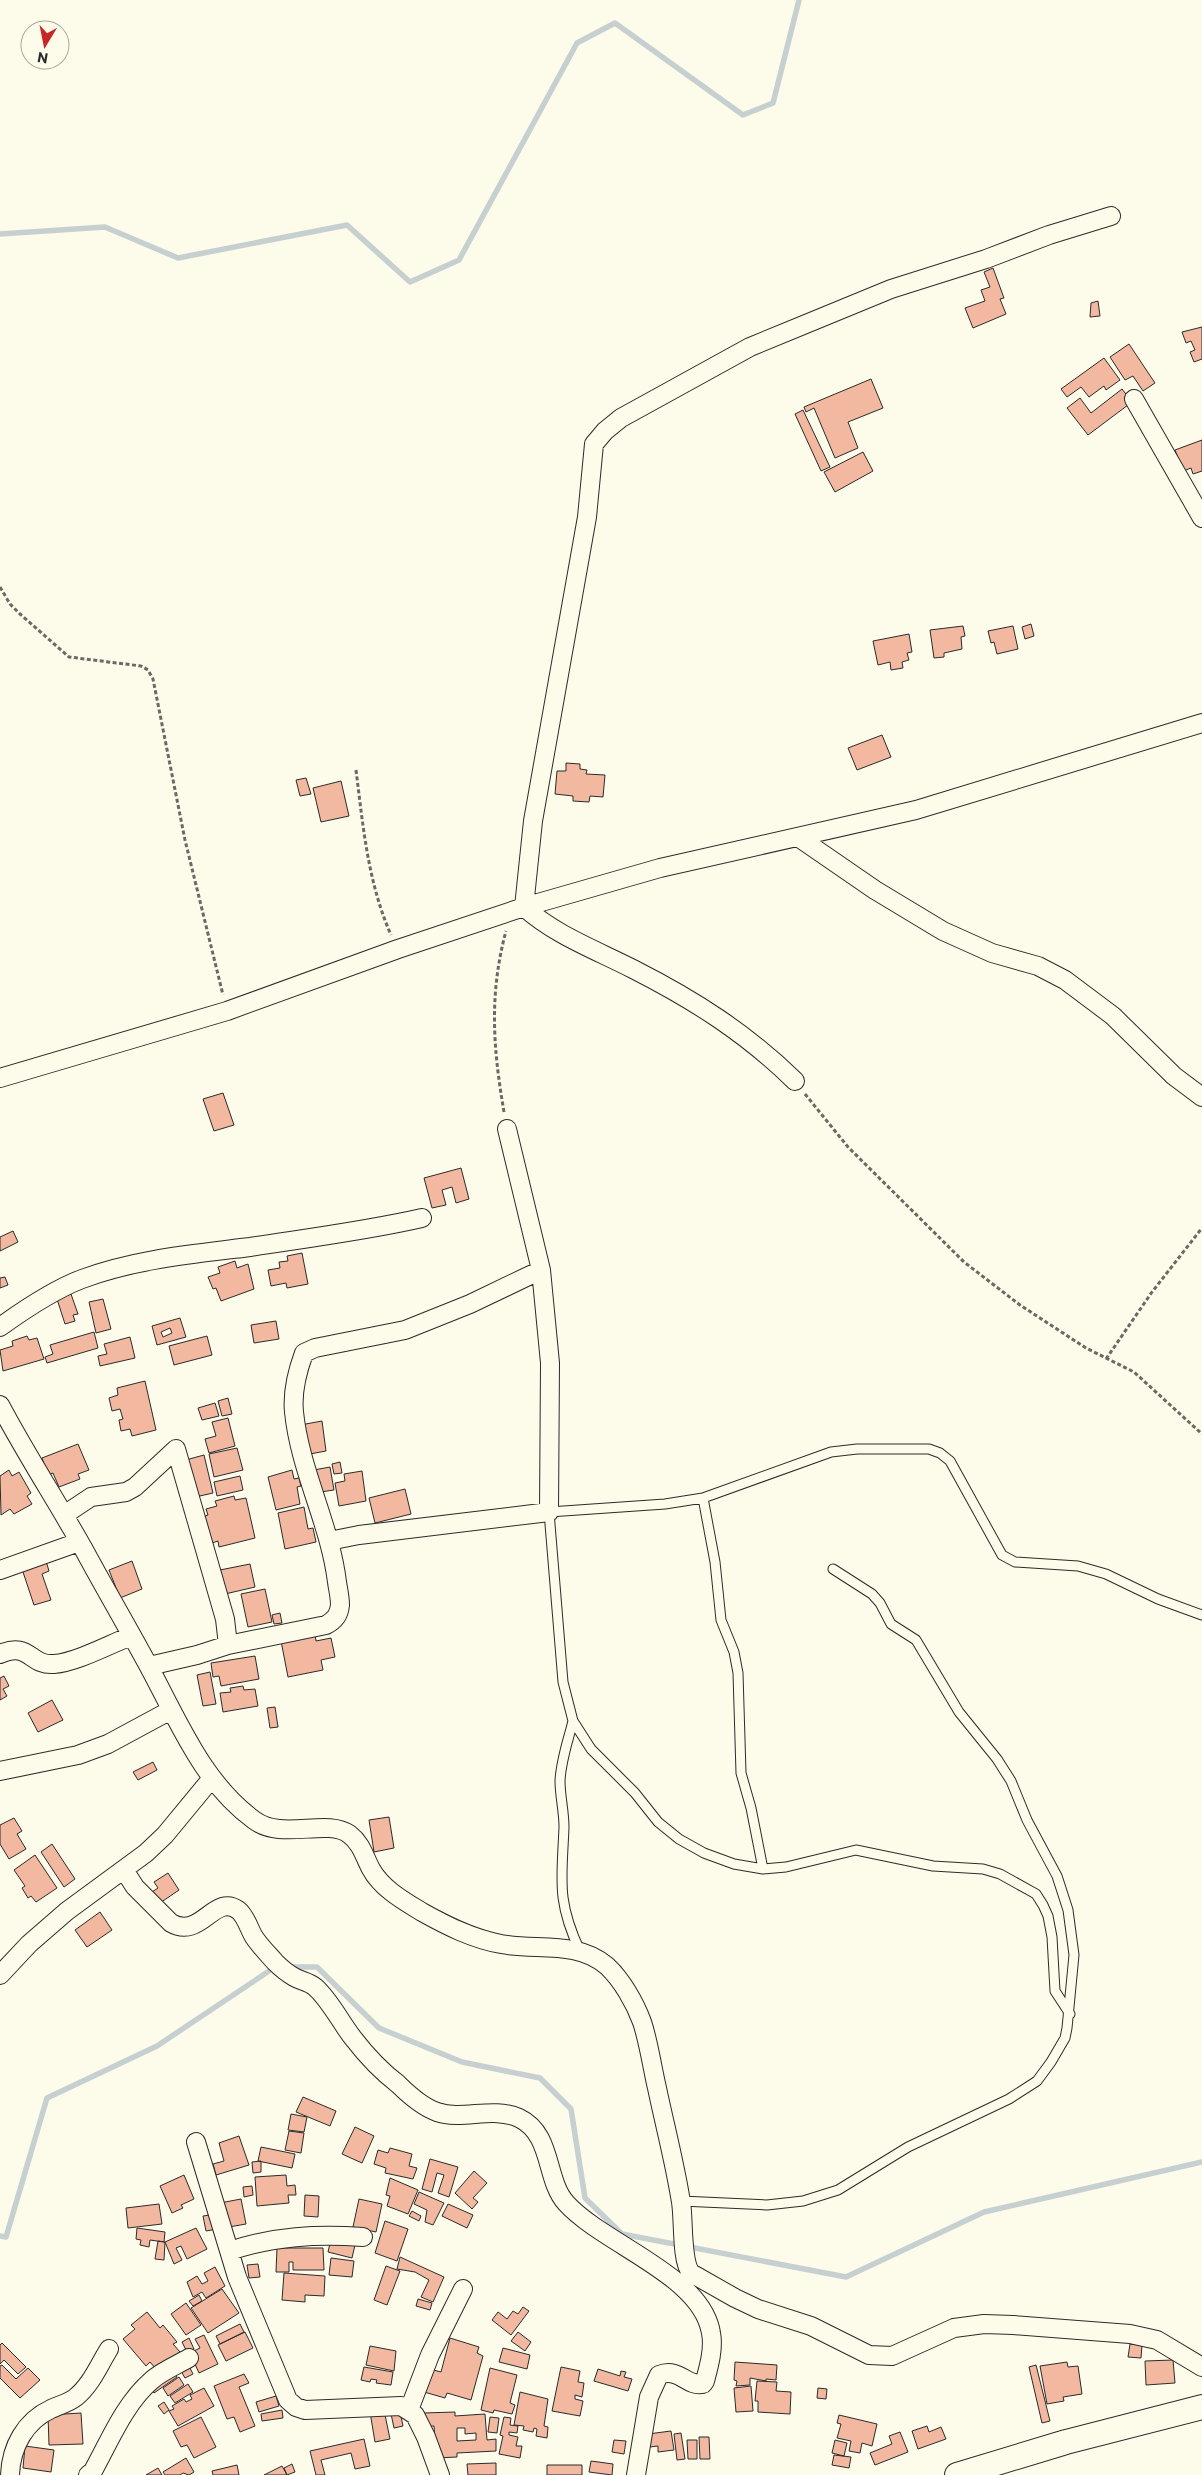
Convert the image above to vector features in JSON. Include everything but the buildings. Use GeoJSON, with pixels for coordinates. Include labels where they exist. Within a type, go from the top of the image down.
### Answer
{"type":"FeatureCollection","features":[{"type":"Feature","properties":{"kind":"street"},"geometry":{"type":"LineString","coordinates":[[517,910],[587,517],[594,444],[604,431],[621,418],[767,340],[891,289],[1111,216]]}},
{"type":"Feature","properties":{"kind":"street"},"geometry":{"type":"LineString","coordinates":[[1134,399],[1202,518]]}},
{"type":"Feature","properties":{"kind":"street"},"geometry":{"type":"LineString","coordinates":[[0,1078],[227,1011],[398,948],[517,910],[660,868],[916,810],[1202,723]]}},
{"type":"Feature","properties":{"kind":"street"},"geometry":{"type":"LineString","coordinates":[[798,837],[875,890],[943,931],[976,946],[1038,966],[1066,980],[1113,1016],[1174,1076],[1202,1098]]}},
{"type":"Feature","properties":{"kind":"street"},"geometry":{"type":"LineString","coordinates":[[517,910],[667,986],[720,1018],[765,1051],[795,1081]]}},
{"type":"Feature","properties":{"kind":"street"},"geometry":{"type":"LineString","coordinates":[[328,1541],[359,1535],[549,1512],[550,1363],[541,1270],[507,1129]]}},
{"type":"Feature","properties":{"kind":"street"},"geometry":{"type":"LineString","coordinates":[[0,1327],[49,1296],[81,1280],[110,1270],[196,1254],[369,1230],[422,1218]]}},
{"type":"Feature","properties":{"kind":"street"},"geometry":{"type":"LineString","coordinates":[[148,1666],[197,1655],[228,1644],[309,1629],[334,1621],[340,1604],[334,1560],[304,1463],[294,1414],[295,1386],[304,1352],[405,1330],[470,1304],[541,1270]]}},
{"type":"Feature","properties":{"kind":"street"},"geometry":{"type":"LineString","coordinates":[[0,1405],[64,1515],[171,1710],[212,1778],[237,1806],[258,1823],[286,1830],[330,1828],[346,1832],[361,1846],[372,1871],[391,1892],[451,1927],[486,1941],[503,1945],[580,1951],[606,1965],[626,1990],[642,2022],[681,2201],[685,2237],[684,2259],[686,2267],[691,2273],[758,2309],[811,2326],[869,2355],[892,2356],[954,2328],[984,2324],[1013,2325],[1130,2334],[1157,2340],[1202,2367]]}},
{"type":"Feature","properties":{"kind":"street"},"geometry":{"type":"LineString","coordinates":[[64,1515],[91,1497],[126,1492],[136,1487],[176,1449],[225,1619],[228,1644]]}},
{"type":"Feature","properties":{"kind":"street"},"geometry":{"type":"LineString","coordinates":[[0,1570],[79,1542]]}},
{"type":"Feature","properties":{"kind":"street"},"geometry":{"type":"LineString","coordinates":[[0,1654],[12,1649],[22,1650],[41,1663],[54,1664],[130,1636]]}},
{"type":"Feature","properties":{"kind":"street"},"geometry":{"type":"LineString","coordinates":[[0,1771],[62,1759],[108,1744],[171,1710]]}},
{"type":"Feature","properties":{"kind":"street"},"geometry":{"type":"LineString","coordinates":[[0,1975],[29,1944],[67,1911],[124,1870],[164,1835],[212,1778]]}},
{"type":"Feature","properties":{"kind":"street"},"geometry":{"type":"LineString","coordinates":[[124,1870],[135,1887],[177,1926],[186,1928],[197,1924],[222,1906],[240,1911],[254,1936],[276,1962],[293,1977],[316,1988],[371,2059],[418,2100],[436,2112],[457,2114],[504,2113],[521,2119],[534,2129],[545,2148],[552,2173],[565,2202],[608,2237],[659,2269],[688,2291],[708,2317],[712,2335],[705,2380],[703,2384],[696,2385],[673,2373],[659,2375],[649,2397],[636,2475]]}},
{"type":"Feature","properties":{"kind":"street"},"geometry":{"type":"LineString","coordinates":[[196,2142],[237,2276],[288,2400],[296,2407],[305,2410],[386,2405],[401,2406],[415,2415],[426,2437],[440,2475]]}},
{"type":"Feature","properties":{"kind":"street"},"geometry":{"type":"LineString","coordinates":[[230,2251],[282,2237],[330,2235],[363,2237]]}},
{"type":"Feature","properties":{"kind":"street"},"geometry":{"type":"LineString","coordinates":[[409,2410],[430,2355],[463,2289]]}},
{"type":"Feature","properties":{"kind":"street"},"geometry":{"type":"LineString","coordinates":[[10,2475],[14,2452],[26,2429],[49,2410],[74,2399],[82,2392],[109,2349]]}},
{"type":"Feature","properties":{"kind":"street"},"geometry":{"type":"LineString","coordinates":[[88,2475],[137,2395],[153,2378],[189,2358]]}},
{"type":"Feature","properties":{"kind":"street"},"geometry":{"type":"LineString","coordinates":[[957,2475],[1066,2442],[1202,2407]]}},
{"type":"Feature","properties":{"kind":"lane"},"geometry":{"type":"LineString","coordinates":[[1070,2014],[1055,1991],[1052,1937],[1048,1916],[1043,1905],[1036,1894],[1000,1874],[983,1869],[933,1866],[856,1850],[786,1867],[763,1869],[734,1864],[704,1853],[679,1839],[658,1822],[635,1793],[591,1749],[573,1721],[562,1674],[549,1512],[665,1504],[703,1498],[830,1452],[857,1449],[929,1449],[940,1453],[950,1461],[1002,1555],[1014,1562],[1078,1566],[1106,1574],[1158,1599],[1202,1615]]}},
{"type":"Feature","properties":{"kind":"lane"},"geometry":{"type":"LineString","coordinates":[[703,1498],[715,1562],[721,1620],[734,1652],[738,1673],[741,1736],[740,1773],[751,1808],[763,1869]]}},
{"type":"Feature","properties":{"kind":"lane"},"geometry":{"type":"LineString","coordinates":[[681,2201],[767,2205],[803,2201],[838,2190],[908,2147],[1009,2099],[1037,2080],[1065,2038],[1070,2014],[1074,1955],[1068,1910],[1057,1876],[1027,1820],[1011,1781],[997,1759],[959,1712],[916,1640],[892,1624],[880,1602],[872,1594],[833,1569]]}},
{"type":"Feature","properties":{"kind":"lane"},"geometry":{"type":"LineString","coordinates":[[573,1721],[561,1765],[560,1784],[564,1826],[561,1887],[564,1907],[580,1951]]}},
{"type":"Feature","properties":{"kind":"path"},"geometry":{"type":"LineString","coordinates":[[0,587],[20,614],[69,657],[141,666],[148,670],[153,678],[185,840],[227,1011]]}},
{"type":"Feature","properties":{"kind":"path"},"geometry":{"type":"LineString","coordinates":[[356,770],[369,865],[384,919],[398,948]]}},
{"type":"Feature","properties":{"kind":"path"},"geometry":{"type":"LineString","coordinates":[[507,1129],[497,1075],[494,988],[500,952],[517,910]]}},
{"type":"Feature","properties":{"kind":"path"},"geometry":{"type":"LineString","coordinates":[[795,1081],[848,1147],[964,1262],[1020,1305],[1106,1359],[1134,1372],[1202,1434]]}},
{"type":"Feature","properties":{"kind":"path"},"geometry":{"type":"LineString","coordinates":[[1106,1359],[1152,1292],[1202,1228]]}},
{"type":"Feature","properties":{"kind":"waterway"},"geometry":{"type":"LineString","coordinates":[[0,234],[105,227],[178,258],[347,225],[410,282],[459,260],[577,43],[615,23],[743,115],[773,103],[799,0]]}},
{"type":"Feature","properties":{"kind":"waterway"},"geometry":{"type":"LineString","coordinates":[[0,2236],[6,2237],[47,2098],[157,2046],[275,1967]]}},
{"type":"Feature","properties":{"kind":"waterway"},"geometry":{"type":"LineString","coordinates":[[287,1967],[317,1967],[379,2028],[462,2062],[540,2078],[571,2109],[585,2198],[622,2234],[846,2277],[984,2212],[1202,2162]]}}]}
